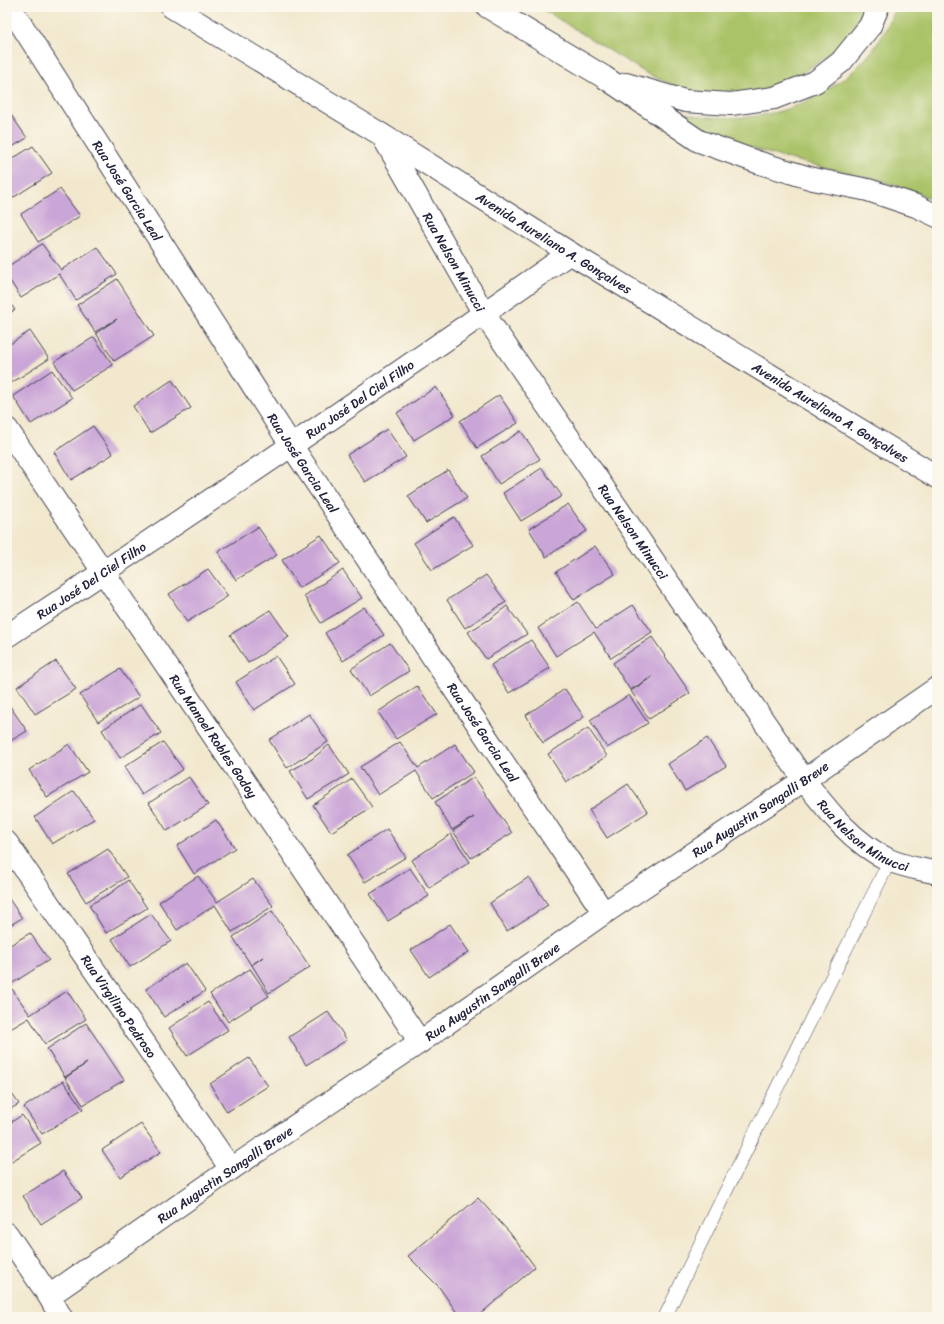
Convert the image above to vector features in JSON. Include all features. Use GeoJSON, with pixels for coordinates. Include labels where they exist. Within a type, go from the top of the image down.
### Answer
{"type":"FeatureCollection","features":[{"type":"Feature","properties":{"kind":"main road","name":"Avenida Aureliano A. Gonçalves"},"geometry":{"type":"LineString","coordinates":[[172,7],[382,135],[570,253],[937,477]]}},
{"type":"Feature","properties":{"kind":"main road"},"geometry":{"type":"LineString","coordinates":[[488,7],[604,77],[700,141],[757,162],[813,179],[868,190],[916,206],[937,216]]}},
{"type":"Feature","properties":{"kind":"main road"},"geometry":{"type":"LineString","coordinates":[[604,77],[685,101],[731,104],[774,98],[815,82],[841,62],[870,26],[878,7]]}},
{"type":"Feature","properties":{"kind":"main road","name":"Rua José Garcia Leal"},"geometry":{"type":"LineString","coordinates":[[18,10],[291,445],[604,913]]}},
{"type":"Feature","properties":{"kind":"main road","name":"Rua Nelson Minucci"},"geometry":{"type":"LineString","coordinates":[[382,135],[484,314],[804,780],[836,820],[870,849],[890,860],[937,873]]}},
{"type":"Feature","properties":{"kind":"main road","name":"Rua José Del Ciel Filho"},"geometry":{"type":"LineString","coordinates":[[7,636],[104,572],[484,314],[570,253]]}},
{"type":"Feature","properties":{"kind":"main road","name":"Rua Manoel Robles Godoy"},"geometry":{"type":"LineString","coordinates":[[7,429],[420,1042]]}},
{"type":"Feature","properties":{"kind":"main road","name":"Rua Augustin Sangalli Breve"},"geometry":{"type":"LineString","coordinates":[[49,1296],[231,1169],[420,1042],[604,913],[804,780],[937,688]]}},
{"type":"Feature","properties":{"kind":"main road","name":"Rua Virgilino Pedroso"},"geometry":{"type":"LineString","coordinates":[[7,843],[231,1169]]}},
{"type":"Feature","properties":{"kind":"main road"},"geometry":{"type":"LineString","coordinates":[[7,1234],[49,1296],[61,1317]]}},
{"type":"Feature","properties":{"kind":"lane"},"geometry":{"type":"LineString","coordinates":[[665,1317],[721,1200],[890,860]]}},
{"type":"Feature","properties":{"kind":"green space"},"geometry":{"type":"Polygon","coordinates":[[[539,7],[867,7],[853,30],[829,55],[802,73],[769,89],[735,95],[708,94],[679,88],[646,73],[539,7]]]}},
{"type":"Feature","properties":{"kind":"green space"},"geometry":{"type":"Polygon","coordinates":[[[897,7],[937,7],[937,201],[882,181],[781,157],[745,146],[702,129],[660,105],[697,115],[724,118],[762,115],[782,111],[795,106],[835,85],[857,67],[876,46],[897,7]]]}},
{"type":"Feature","properties":{"kind":"building"},"geometry":{"type":"Polygon","coordinates":[[[7,109],[27,138],[7,150],[7,109]]]}},
{"type":"Feature","properties":{"kind":"building"},"geometry":{"type":"Polygon","coordinates":[[[33,146],[52,173],[11,199],[7,192],[7,162],[33,146]]]}},
{"type":"Feature","properties":{"kind":"building"},"geometry":{"type":"Polygon","coordinates":[[[60,189],[80,216],[38,242],[21,214],[60,189]]]}},
{"type":"Feature","properties":{"kind":"building"},"geometry":{"type":"Polygon","coordinates":[[[42,244],[61,270],[97,247],[117,274],[76,300],[59,274],[21,298],[7,276],[7,267],[42,244]]]}},
{"type":"Feature","properties":{"kind":"building"},"geometry":{"type":"Polygon","coordinates":[[[117,279],[154,336],[114,361],[96,333],[117,319],[95,332],[77,305],[117,279]]]}},
{"type":"Feature","properties":{"kind":"building"},"geometry":{"type":"Polygon","coordinates":[[[7,299],[15,310],[7,314],[7,299]]]}},
{"type":"Feature","properties":{"kind":"building"},"geometry":{"type":"Polygon","coordinates":[[[30,331],[49,359],[8,385],[7,346],[30,331]]]}},
{"type":"Feature","properties":{"kind":"building"},"geometry":{"type":"Polygon","coordinates":[[[94,337],[113,365],[72,390],[54,362],[94,337]]]}},
{"type":"Feature","properties":{"kind":"building"},"geometry":{"type":"Polygon","coordinates":[[[52,370],[72,398],[31,424],[13,396],[52,370]]]}},
{"type":"Feature","properties":{"kind":"building"},"geometry":{"type":"Polygon","coordinates":[[[172,380],[191,408],[150,433],[133,406],[172,380]]]}},
{"type":"Feature","properties":{"kind":"building"},"geometry":{"type":"Polygon","coordinates":[[[436,387],[455,415],[414,440],[397,413],[436,387]]]}},
{"type":"Feature","properties":{"kind":"building"},"geometry":{"type":"Polygon","coordinates":[[[499,395],[518,423],[477,448],[460,421],[499,395]]]}},
{"type":"Feature","properties":{"kind":"building"},"geometry":{"type":"Polygon","coordinates":[[[93,426],[113,454],[71,480],[54,452],[93,426]]]}},
{"type":"Feature","properties":{"kind":"building"},"geometry":{"type":"Polygon","coordinates":[[[387,429],[406,457],[365,482],[347,455],[387,429]]]}},
{"type":"Feature","properties":{"kind":"building"},"geometry":{"type":"Polygon","coordinates":[[[521,431],[540,459],[499,484],[482,456],[521,431]]]}},
{"type":"Feature","properties":{"kind":"building"},"geometry":{"type":"Polygon","coordinates":[[[542,468],[562,496],[521,521],[503,493],[542,468]]]}},
{"type":"Feature","properties":{"kind":"building"},"geometry":{"type":"Polygon","coordinates":[[[448,470],[467,498],[426,523],[408,496],[448,470]]]}},
{"type":"Feature","properties":{"kind":"building"},"geometry":{"type":"Polygon","coordinates":[[[568,504],[587,531],[546,557],[529,529],[568,504]]]}},
{"type":"Feature","properties":{"kind":"building"},"geometry":{"type":"Polygon","coordinates":[[[454,517],[473,545],[432,570],[414,543],[454,517]]]}},
{"type":"Feature","properties":{"kind":"building"},"geometry":{"type":"Polygon","coordinates":[[[258,527],[277,555],[236,580],[218,552],[258,527]]]}},
{"type":"Feature","properties":{"kind":"building"},"geometry":{"type":"Polygon","coordinates":[[[321,535],[340,563],[299,588],[282,560],[321,535]]]}},
{"type":"Feature","properties":{"kind":"building"},"geometry":{"type":"Polygon","coordinates":[[[595,546],[615,574],[574,600],[556,572],[595,546]]]}},
{"type":"Feature","properties":{"kind":"building"},"geometry":{"type":"Polygon","coordinates":[[[208,569],[228,596],[187,622],[169,594],[208,569]]]}},
{"type":"Feature","properties":{"kind":"building"},"geometry":{"type":"Polygon","coordinates":[[[343,570],[362,598],[321,623],[304,596],[343,570]]]}},
{"type":"Feature","properties":{"kind":"building"},"geometry":{"type":"Polygon","coordinates":[[[486,575],[506,602],[465,628],[447,600],[486,575]]]}},
{"type":"Feature","properties":{"kind":"building"},"geometry":{"type":"Polygon","coordinates":[[[578,602],[596,629],[633,605],[652,632],[611,658],[594,632],[556,656],[538,628],[578,602]]]}},
{"type":"Feature","properties":{"kind":"building"},"geometry":{"type":"Polygon","coordinates":[[[507,606],[527,634],[486,659],[468,632],[490,619],[507,606]]]}},
{"type":"Feature","properties":{"kind":"building"},"geometry":{"type":"Polygon","coordinates":[[[364,607],[384,635],[343,661],[325,633],[364,607]]]}},
{"type":"Feature","properties":{"kind":"building"},"geometry":{"type":"Polygon","coordinates":[[[270,610],[289,637],[248,663],[230,635],[270,610]]]}},
{"type":"Feature","properties":{"kind":"building"},"geometry":{"type":"Polygon","coordinates":[[[652,637],[690,693],[649,719],[631,691],[652,677],[630,690],[613,663],[652,637]]]}},
{"type":"Feature","properties":{"kind":"building"},"geometry":{"type":"Polygon","coordinates":[[[531,640],[550,668],[509,693],[491,665],[531,640]]]}},
{"type":"Feature","properties":{"kind":"building"},"geometry":{"type":"Polygon","coordinates":[[[390,643],[409,671],[369,696],[351,669],[390,643]]]}},
{"type":"Feature","properties":{"kind":"building"},"geometry":{"type":"Polygon","coordinates":[[[276,656],[295,684],[254,710],[236,682],[276,656]]]}},
{"type":"Feature","properties":{"kind":"building"},"geometry":{"type":"Polygon","coordinates":[[[56,661],[76,689],[35,714],[17,687],[56,661]]]}},
{"type":"Feature","properties":{"kind":"building"},"geometry":{"type":"Polygon","coordinates":[[[120,669],[139,697],[98,722],[80,695],[120,669]]]}},
{"type":"Feature","properties":{"kind":"building"},"geometry":{"type":"Polygon","coordinates":[[[417,686],[437,714],[396,739],[378,712],[417,686]]]}},
{"type":"Feature","properties":{"kind":"building"},"geometry":{"type":"Polygon","coordinates":[[[565,689],[584,717],[543,743],[526,715],[565,689]]]}},
{"type":"Feature","properties":{"kind":"building"},"geometry":{"type":"Polygon","coordinates":[[[629,695],[648,723],[607,748],[590,720],[629,695]]]}},
{"type":"Feature","properties":{"kind":"building"},"geometry":{"type":"Polygon","coordinates":[[[7,702],[27,731],[7,743],[7,702]]]}},
{"type":"Feature","properties":{"kind":"building"},"geometry":{"type":"Polygon","coordinates":[[[141,704],[161,733],[120,758],[102,730],[141,704]]]}},
{"type":"Feature","properties":{"kind":"building"},"geometry":{"type":"Polygon","coordinates":[[[309,714],[328,742],[287,768],[269,740],[309,714]]]}},
{"type":"Feature","properties":{"kind":"building"},"geometry":{"type":"Polygon","coordinates":[[[588,728],[607,756],[566,782],[548,754],[588,728]]]}},
{"type":"Feature","properties":{"kind":"building"},"geometry":{"type":"Polygon","coordinates":[[[707,738],[726,766],[685,791],[668,764],[707,738]]]}},
{"type":"Feature","properties":{"kind":"building"},"geometry":{"type":"Polygon","coordinates":[[[163,742],[183,769],[142,795],[124,767],[163,742]]]}},
{"type":"Feature","properties":{"kind":"building"},"geometry":{"type":"Polygon","coordinates":[[[400,742],[418,768],[455,744],[474,772],[433,798],[416,771],[378,795],[360,767],[400,742]]]}},
{"type":"Feature","properties":{"kind":"building"},"geometry":{"type":"Polygon","coordinates":[[[69,744],[88,772],[47,797],[29,770],[69,744]]]}},
{"type":"Feature","properties":{"kind":"building"},"geometry":{"type":"Polygon","coordinates":[[[329,745],[349,774],[308,799],[290,771],[312,759],[329,745]]]}},
{"type":"Feature","properties":{"kind":"building"},"geometry":{"type":"Polygon","coordinates":[[[189,777],[208,805],[167,831],[149,803],[189,777]]]}},
{"type":"Feature","properties":{"kind":"building"},"geometry":{"type":"Polygon","coordinates":[[[474,777],[512,833],[471,858],[453,831],[474,817],[452,830],[435,802],[474,777]]]}},
{"type":"Feature","properties":{"kind":"building"},"geometry":{"type":"Polygon","coordinates":[[[352,779],[372,807],[331,832],[313,805],[352,779]]]}},
{"type":"Feature","properties":{"kind":"building"},"geometry":{"type":"Polygon","coordinates":[[[628,784],[648,812],[607,838],[589,810],[628,784]]]}},
{"type":"Feature","properties":{"kind":"building"},"geometry":{"type":"Polygon","coordinates":[[[74,791],[94,819],[52,844],[35,817],[74,791]]]}},
{"type":"Feature","properties":{"kind":"building"},"geometry":{"type":"Polygon","coordinates":[[[216,820],[235,848],[194,874],[177,846],[216,820]]]}},
{"type":"Feature","properties":{"kind":"building"},"geometry":{"type":"Polygon","coordinates":[[[387,829],[406,857],[365,882],[347,855],[387,829]]]}},
{"type":"Feature","properties":{"kind":"building"},"geometry":{"type":"Polygon","coordinates":[[[451,834],[470,862],[429,888],[412,860],[451,834]]]}},
{"type":"Feature","properties":{"kind":"building"},"geometry":{"type":"Polygon","coordinates":[[[108,849],[127,877],[86,902],[68,874],[108,849]]]}},
{"type":"Feature","properties":{"kind":"building"},"geometry":{"type":"Polygon","coordinates":[[[410,868],[429,896],[388,921],[370,894],[410,868]]]}},
{"type":"Feature","properties":{"kind":"building"},"geometry":{"type":"Polygon","coordinates":[[[198,876],[217,902],[253,879],[273,906],[232,932],[215,905],[177,930],[159,902],[198,876]]]}},
{"type":"Feature","properties":{"kind":"building"},"geometry":{"type":"Polygon","coordinates":[[[529,877],[548,905],[507,931],[490,903],[529,877]]]}},
{"type":"Feature","properties":{"kind":"building"},"geometry":{"type":"Polygon","coordinates":[[[128,880],[147,908],[106,933],[89,905],[111,893],[128,880]]]}},
{"type":"Feature","properties":{"kind":"building"},"geometry":{"type":"Polygon","coordinates":[[[7,896],[22,918],[7,927],[7,896]]]}},
{"type":"Feature","properties":{"kind":"building"},"geometry":{"type":"Polygon","coordinates":[[[272,911],[310,967],[269,993],[252,965],[263,957],[251,965],[233,937],[272,911]]]}},
{"type":"Feature","properties":{"kind":"building"},"geometry":{"type":"Polygon","coordinates":[[[151,914],[171,941],[130,967],[112,939],[151,914]]]}},
{"type":"Feature","properties":{"kind":"building"},"geometry":{"type":"Polygon","coordinates":[[[450,924],[469,952],[429,977],[411,950],[450,924]]]}},
{"type":"Feature","properties":{"kind":"building"},"geometry":{"type":"Polygon","coordinates":[[[30,933],[49,960],[8,986],[7,947],[30,933]]]}},
{"type":"Feature","properties":{"kind":"building"},"geometry":{"type":"Polygon","coordinates":[[[186,963],[205,991],[164,1017],[146,989],[186,963]]]}},
{"type":"Feature","properties":{"kind":"building"},"geometry":{"type":"Polygon","coordinates":[[[250,969],[269,996],[228,1022],[210,994],[250,969]]]}},
{"type":"Feature","properties":{"kind":"building"},"geometry":{"type":"Polygon","coordinates":[[[12,989],[30,1015],[67,991],[86,1019],[45,1044],[29,1018],[7,1031],[7,992],[12,989]]]}},
{"type":"Feature","properties":{"kind":"building"},"geometry":{"type":"Polygon","coordinates":[[[208,1002],[228,1030],[187,1056],[169,1028],[208,1002]]]}},
{"type":"Feature","properties":{"kind":"building"},"geometry":{"type":"Polygon","coordinates":[[[328,1012],[347,1040],[306,1065],[289,1037],[328,1012]]]}},
{"type":"Feature","properties":{"kind":"building"},"geometry":{"type":"Polygon","coordinates":[[[86,1023],[124,1080],[83,1105],[65,1078],[87,1063],[65,1077],[47,1049],[86,1023]]]}},
{"type":"Feature","properties":{"kind":"building"},"geometry":{"type":"Polygon","coordinates":[[[249,1058],[268,1086],[227,1112],[210,1084],[249,1058]]]}},
{"type":"Feature","properties":{"kind":"building"},"geometry":{"type":"Polygon","coordinates":[[[63,1081],[83,1109],[42,1134],[24,1107],[63,1081]]]}},
{"type":"Feature","properties":{"kind":"building"},"geometry":{"type":"Polygon","coordinates":[[[7,1087],[19,1104],[7,1111],[7,1087]]]}},
{"type":"Feature","properties":{"kind":"building"},"geometry":{"type":"Polygon","coordinates":[[[22,1115],[41,1143],[7,1164],[7,1125],[22,1115]]]}},
{"type":"Feature","properties":{"kind":"building"},"geometry":{"type":"Polygon","coordinates":[[[141,1124],[161,1152],[120,1177],[102,1150],[141,1124]]]}},
{"type":"Feature","properties":{"kind":"building"},"geometry":{"type":"Polygon","coordinates":[[[63,1171],[82,1198],[41,1224],[23,1196],[63,1171]]]}},
{"type":"Feature","properties":{"kind":"building"},"geometry":{"type":"Polygon","coordinates":[[[478,1198],[510,1233],[535,1267],[477,1317],[460,1317],[439,1287],[408,1256],[478,1198]]]}}]}
